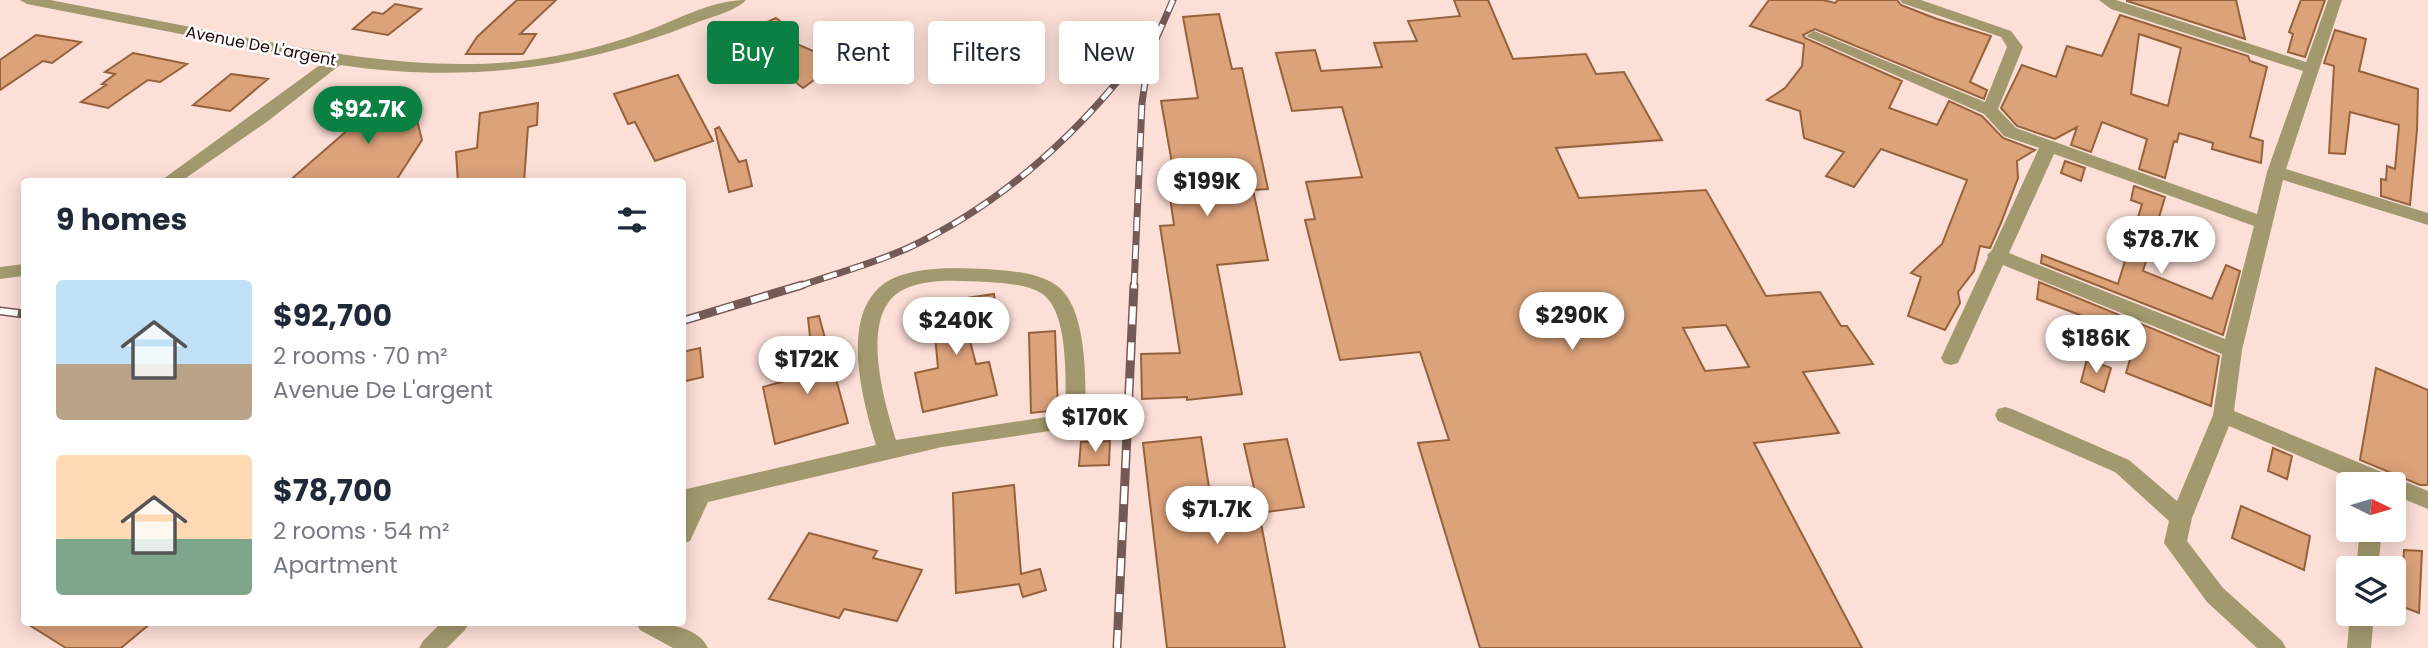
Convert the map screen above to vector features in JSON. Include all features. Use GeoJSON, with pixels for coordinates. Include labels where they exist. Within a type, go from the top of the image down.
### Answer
{"type":"FeatureCollection","features":[{"type":"Feature","properties":{"kind":"street","name":"Avenue De L'argent"},"geometry":{"type":"LineString","coordinates":[[26,0],[337,60],[377,67],[431,71],[530,64],[635,40],[739,0]]}},
{"type":"Feature","properties":{"kind":"street"},"geometry":{"type":"LineString","coordinates":[[1907,0],[2006,34],[2011,40],[2015,47],[1990,110]]}},
{"type":"Feature","properties":{"kind":"street"},"geometry":{"type":"LineString","coordinates":[[2106,0],[2116,6],[2311,69]]}},
{"type":"Feature","properties":{"kind":"street"},"geometry":{"type":"LineString","coordinates":[[2274,648],[2215,595],[2175,543],[2181,518],[2223,415],[2232,350],[2276,172],[2334,0]]}},
{"type":"Feature","properties":{"kind":"street"},"geometry":{"type":"LineString","coordinates":[[1814,36],[1990,110],[2010,132],[2264,223]]}},
{"type":"Feature","properties":{"kind":"street"},"geometry":{"type":"LineString","coordinates":[[173,178],[262,117],[337,60]]}},
{"type":"Feature","properties":{"kind":"street"},"geometry":{"type":"LineString","coordinates":[[1951,358],[1996,255],[2049,146]]}},
{"type":"Feature","properties":{"kind":"street"},"geometry":{"type":"LineString","coordinates":[[2276,172],[2428,219]]}},
{"type":"Feature","properties":{"kind":"street"},"geometry":{"type":"LineString","coordinates":[[1996,255],[2232,350]]}},
{"type":"Feature","properties":{"kind":"street"},"geometry":{"type":"LineString","coordinates":[[0,273],[21,270]]}},
{"type":"Feature","properties":{"kind":"street"},"geometry":{"type":"LineString","coordinates":[[686,518],[691,497],[888,450],[1076,420],[1069,323],[1058,296],[1032,282],[989,274],[902,281],[879,299],[867,334],[873,402],[888,450]]}},
{"type":"Feature","properties":{"kind":"street"},"geometry":{"type":"LineString","coordinates":[[2005,415],[2122,466],[2181,518]]}},
{"type":"Feature","properties":{"kind":"street"},"geometry":{"type":"LineString","coordinates":[[2223,415],[2356,472]]}},
{"type":"Feature","properties":{"kind":"street"},"geometry":{"type":"LineString","coordinates":[[2406,492],[2428,500]]}},
{"type":"Feature","properties":{"kind":"street"},"geometry":{"type":"LineString","coordinates":[[431,648],[454,626]]}},
{"type":"Feature","properties":{"kind":"street"},"geometry":{"type":"LineString","coordinates":[[654,626],[696,648]]}},
{"type":"Feature","properties":{"kind":"street"},"geometry":{"type":"LineString","coordinates":[[2359,648],[2361,626]]}},
{"type":"Feature","properties":{"kind":"building"},"geometry":{"type":"Polygon","coordinates":[[[517,0],[556,0],[520,34],[536,34],[523,54],[466,54],[477,37],[517,0]]]}},
{"type":"Feature","properties":{"kind":"building"},"geometry":{"type":"Polygon","coordinates":[[[1454,0],[1488,0],[1513,59],[1586,54],[1596,74],[1624,72],[1662,140],[1556,148],[1579,198],[1706,190],[1766,296],[1820,292],[1841,326],[1847,326],[1873,364],[1803,372],[1839,433],[1754,443],[1862,648],[1480,648],[1418,443],[1449,440],[1420,352],[1340,360],[1305,220],[1315,219],[1306,182],[1362,177],[1342,107],[1292,111],[1276,53],[1315,50],[1321,71],[1382,67],[1374,43],[1417,41],[1408,21],[1460,16],[1454,0]],[[1726,325],[1683,328],[1705,371],[1749,367],[1726,325]]]}},
{"type":"Feature","properties":{"kind":"building"},"geometry":{"type":"Polygon","coordinates":[[[1769,0],[1823,0],[1835,3],[1838,0],[1897,0],[1901,5],[1937,19],[1991,36],[1970,82],[1987,90],[1984,99],[1815,29],[1803,35],[1902,81],[1889,108],[1937,125],[1949,101],[1982,116],[2003,138],[2035,150],[2017,161],[2018,178],[2001,223],[1990,248],[1980,246],[1974,271],[1958,292],[1960,303],[1945,330],[1908,316],[1921,277],[1911,273],[1942,244],[1967,180],[1881,149],[1854,187],[1826,176],[1844,152],[1804,138],[1800,111],[1767,100],[1785,88],[1802,66],[1804,44],[1750,26],[1769,0]]]}},
{"type":"Feature","properties":{"kind":"building"},"geometry":{"type":"Polygon","coordinates":[[[2236,0],[2245,39],[2127,1],[2236,0]]]}},
{"type":"Feature","properties":{"kind":"building"},"geometry":{"type":"Polygon","coordinates":[[[2301,0],[2325,0],[2305,57],[2288,52],[2293,34],[2289,32],[2301,0]]]}},
{"type":"Feature","properties":{"kind":"building"},"geometry":{"type":"Polygon","coordinates":[[[395,4],[421,9],[388,35],[353,29],[373,12],[383,14],[395,4]]]}},
{"type":"Feature","properties":{"kind":"building"},"geometry":{"type":"Polygon","coordinates":[[[1219,14],[1232,69],[1242,68],[1268,189],[1253,190],[1268,260],[1217,265],[1242,394],[1187,400],[1187,397],[1142,399],[1141,354],[1180,353],[1160,226],[1174,225],[1166,169],[1173,169],[1161,101],[1198,98],[1183,17],[1219,14]]]}},
{"type":"Feature","properties":{"kind":"building"},"geometry":{"type":"Polygon","coordinates":[[[2120,15],[2248,56],[2250,61],[2267,67],[2250,137],[2263,141],[2261,163],[2212,149],[2213,143],[2179,133],[2177,142],[2174,141],[2165,178],[2139,169],[2147,139],[2102,122],[2091,152],[2071,145],[2077,127],[2055,139],[2017,126],[2001,108],[2022,65],[2056,77],[2067,46],[2102,56],[2120,15]],[[2139,34],[2131,94],[2168,106],[2181,48],[2139,34]]]}},
{"type":"Feature","properties":{"kind":"building"},"geometry":{"type":"Polygon","coordinates":[[[2335,30],[2366,39],[2359,71],[2418,89],[2410,205],[2381,196],[2381,179],[2386,180],[2387,166],[2395,169],[2399,125],[2350,112],[2345,154],[2329,153],[2334,66],[2324,63],[2335,30]]]}},
{"type":"Feature","properties":{"kind":"building"},"geometry":{"type":"Polygon","coordinates":[[[36,35],[81,42],[52,63],[43,61],[0,90],[0,60],[36,35]]]}},
{"type":"Feature","properties":{"kind":"building"},"geometry":{"type":"Polygon","coordinates":[[[799,45],[813,51],[813,81],[803,88],[798,84],[799,45]]]}},
{"type":"Feature","properties":{"kind":"building"},"geometry":{"type":"Polygon","coordinates":[[[133,53],[187,64],[160,82],[148,80],[108,108],[81,102],[106,85],[102,84],[115,74],[105,72],[133,53]]]}},
{"type":"Feature","properties":{"kind":"building"},"geometry":{"type":"Polygon","coordinates":[[[231,74],[268,79],[230,111],[193,105],[231,74]]]}},
{"type":"Feature","properties":{"kind":"building"},"geometry":{"type":"Polygon","coordinates":[[[678,75],[713,141],[655,161],[635,122],[628,124],[614,94],[678,75]]]}},
{"type":"Feature","properties":{"kind":"building"},"geometry":{"type":"Polygon","coordinates":[[[360,99],[414,108],[422,140],[398,178],[293,178],[357,122],[338,119],[360,99]]]}},
{"type":"Feature","properties":{"kind":"building"},"geometry":{"type":"Polygon","coordinates":[[[538,103],[537,125],[528,127],[524,178],[458,178],[456,152],[477,148],[480,113],[538,103]]]}},
{"type":"Feature","properties":{"kind":"building"},"geometry":{"type":"Polygon","coordinates":[[[719,127],[739,162],[746,160],[752,186],[729,192],[715,129],[719,127]]]}},
{"type":"Feature","properties":{"kind":"building"},"geometry":{"type":"Polygon","coordinates":[[[2065,161],[2085,168],[2081,181],[2061,173],[2065,161]]]}},
{"type":"Feature","properties":{"kind":"building"},"geometry":{"type":"Polygon","coordinates":[[[2134,186],[2165,197],[2143,271],[2212,299],[2226,265],[2240,271],[2223,335],[2041,263],[2042,255],[2118,284],[2142,204],[2131,200],[2134,186]]]}},
{"type":"Feature","properties":{"kind":"building"},"geometry":{"type":"Polygon","coordinates":[[[2039,282],[2219,356],[2211,406],[2126,373],[2137,336],[2037,299],[2039,282]]]}},
{"type":"Feature","properties":{"kind":"building"},"geometry":{"type":"Polygon","coordinates":[[[994,294],[996,313],[964,318],[976,364],[989,362],[997,395],[923,412],[915,373],[938,368],[932,303],[994,294]]]}},
{"type":"Feature","properties":{"kind":"building"},"geometry":{"type":"Polygon","coordinates":[[[819,316],[848,423],[775,444],[763,387],[814,373],[808,318],[819,316]]]}},
{"type":"Feature","properties":{"kind":"building"},"geometry":{"type":"Polygon","coordinates":[[[1055,331],[1058,410],[1031,413],[1029,333],[1055,331]]]}},
{"type":"Feature","properties":{"kind":"building"},"geometry":{"type":"Polygon","coordinates":[[[700,348],[703,377],[686,381],[686,351],[700,348]]]}},
{"type":"Feature","properties":{"kind":"building"},"geometry":{"type":"Polygon","coordinates":[[[2087,359],[2111,368],[2104,392],[2081,382],[2087,359]]]}},
{"type":"Feature","properties":{"kind":"building"},"geometry":{"type":"Polygon","coordinates":[[[2376,368],[2428,390],[2428,485],[2406,479],[2406,472],[2389,472],[2360,460],[2376,368]]]}},
{"type":"Feature","properties":{"kind":"building"},"geometry":{"type":"Polygon","coordinates":[[[1201,437],[1212,506],[1257,501],[1244,444],[1287,439],[1304,507],[1259,513],[1285,648],[1167,648],[1143,443],[1201,437]]]}},
{"type":"Feature","properties":{"kind":"building"},"geometry":{"type":"Polygon","coordinates":[[[1110,441],[1109,465],[1079,466],[1081,442],[1110,441]]]}},
{"type":"Feature","properties":{"kind":"building"},"geometry":{"type":"Polygon","coordinates":[[[2273,448],[2292,456],[2287,479],[2268,471],[2273,448]]]}},
{"type":"Feature","properties":{"kind":"building"},"geometry":{"type":"Polygon","coordinates":[[[1014,485],[1021,574],[1040,569],[1046,590],[1023,597],[1019,584],[956,593],[953,493],[1014,485]]]}},
{"type":"Feature","properties":{"kind":"building"},"geometry":{"type":"Polygon","coordinates":[[[2241,506],[2310,536],[2304,570],[2232,538],[2241,506]]]}},
{"type":"Feature","properties":{"kind":"building"},"geometry":{"type":"Polygon","coordinates":[[[809,533],[877,551],[873,558],[922,570],[897,621],[844,609],[839,618],[769,599],[809,533]]]}},
{"type":"Feature","properties":{"kind":"building"},"geometry":{"type":"Polygon","coordinates":[[[2404,550],[2422,551],[2419,613],[2406,608],[2406,556],[2404,556],[2404,550]]]}},
{"type":"Feature","properties":{"kind":"building"},"geometry":{"type":"Polygon","coordinates":[[[31,626],[147,626],[121,648],[66,648],[31,626]]]}},
{"type":"Feature","properties":{"kind":"railway"},"geometry":{"type":"LineString","coordinates":[[1134,287],[1142,103],[1149,55],[1173,0]]}},
{"type":"Feature","properties":{"kind":"railway"},"geometry":{"type":"LineString","coordinates":[[797,287],[908,248],[978,209],[1041,160],[1115,84]]}},
{"type":"Feature","properties":{"kind":"railway"},"geometry":{"type":"LineString","coordinates":[[686,320],[802,285]]}},
{"type":"Feature","properties":{"kind":"railway"},"geometry":{"type":"LineString","coordinates":[[1117,648],[1134,285]]}},
{"type":"Feature","properties":{"kind":"railway"},"geometry":{"type":"LineString","coordinates":[[0,311],[21,314]]}}]}
